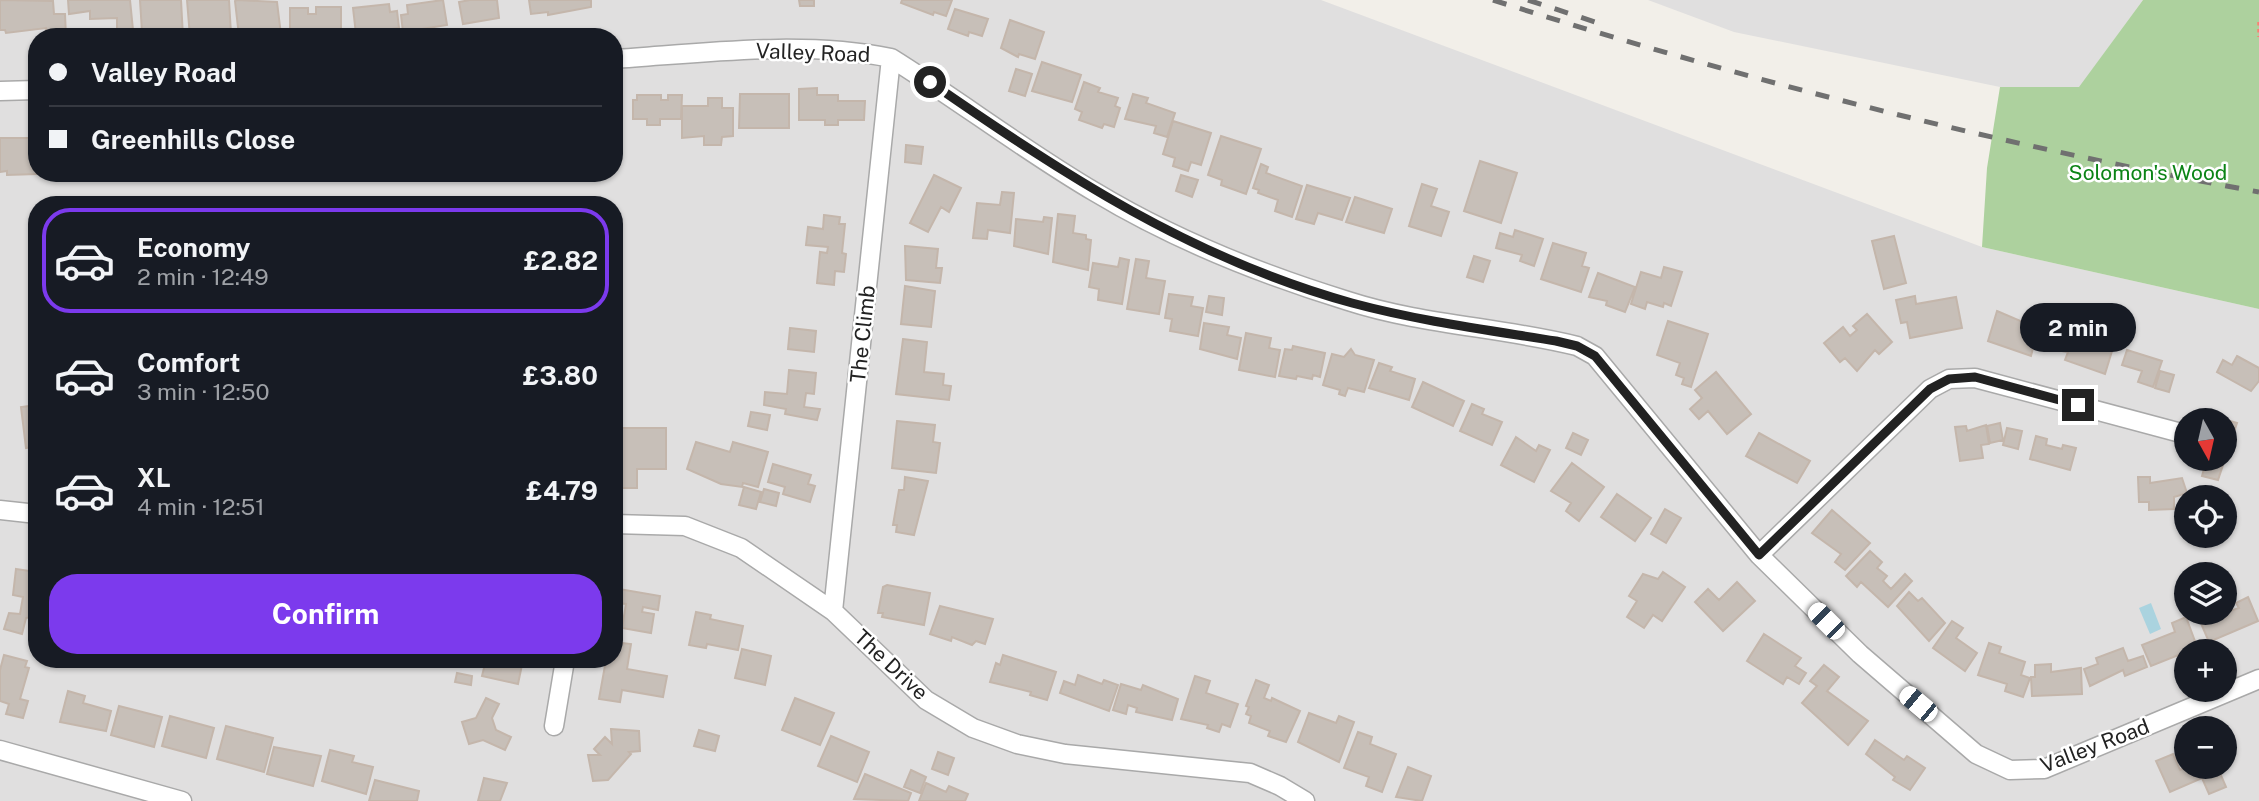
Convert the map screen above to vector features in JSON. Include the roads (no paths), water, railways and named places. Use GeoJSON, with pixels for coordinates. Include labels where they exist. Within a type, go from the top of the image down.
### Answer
{"type":"FeatureCollection","features":[{"type":"Feature","properties":{"kind":"street","name":"Valley Road"},"geometry":{"type":"LineString","coordinates":[[623,58],[745,50],[867,53],[891,58],[1095,193],[1161,229],[1267,274],[1363,305],[1413,317],[1577,346],[1595,356],[1759,555],[1860,654],[1976,754],[2010,770],[2045,769],[2259,679]]}},
{"type":"Feature","properties":{"kind":"street","name":"The Climb"},"geometry":{"type":"LineString","coordinates":[[833,611],[891,58]]}},
{"type":"Feature","properties":{"kind":"street"},"geometry":{"type":"LineString","coordinates":[[0,91],[28,90]]}},
{"type":"Feature","properties":{"kind":"street"},"geometry":{"type":"LineString","coordinates":[[1759,555],[1930,389],[1949,379],[1975,377],[2174,431]]}},
{"type":"Feature","properties":{"kind":"street"},"geometry":{"type":"LineString","coordinates":[[0,512],[28,514]]}},
{"type":"Feature","properties":{"kind":"street","name":"The Drive"},"geometry":{"type":"LineString","coordinates":[[623,524],[685,526],[714,535],[741,548],[833,611],[926,700],[973,728],[1017,744],[1065,754],[1250,773],[1277,793],[1305,801]]}},
{"type":"Feature","properties":{"kind":"street"},"geometry":{"type":"LineString","coordinates":[[554,726],[564,668]]}},
{"type":"Feature","properties":{"kind":"street"},"geometry":{"type":"LineString","coordinates":[[0,750],[182,801]]}},
{"type":"Feature","properties":{"kind":"water"},"geometry":{"type":"Polygon","coordinates":[[[2151,603],[2161,629],[2150,634],[2139,608],[2151,603]]]}},
{"type":"Feature","properties":{"kind":"railway"},"geometry":{"type":"LineString","coordinates":[[1493,0],[1778,84],[1968,132],[2259,192]]}},
{"type":"Feature","properties":{"kind":"railway"},"geometry":{"type":"LineString","coordinates":[[1528,0],[1598,23]]}},
{"type":"Feature","properties":{"kind":"park label","name":"Solomon's Wood"},"geometry":{"type":"Point","coordinates":[2148,173]}}]}
